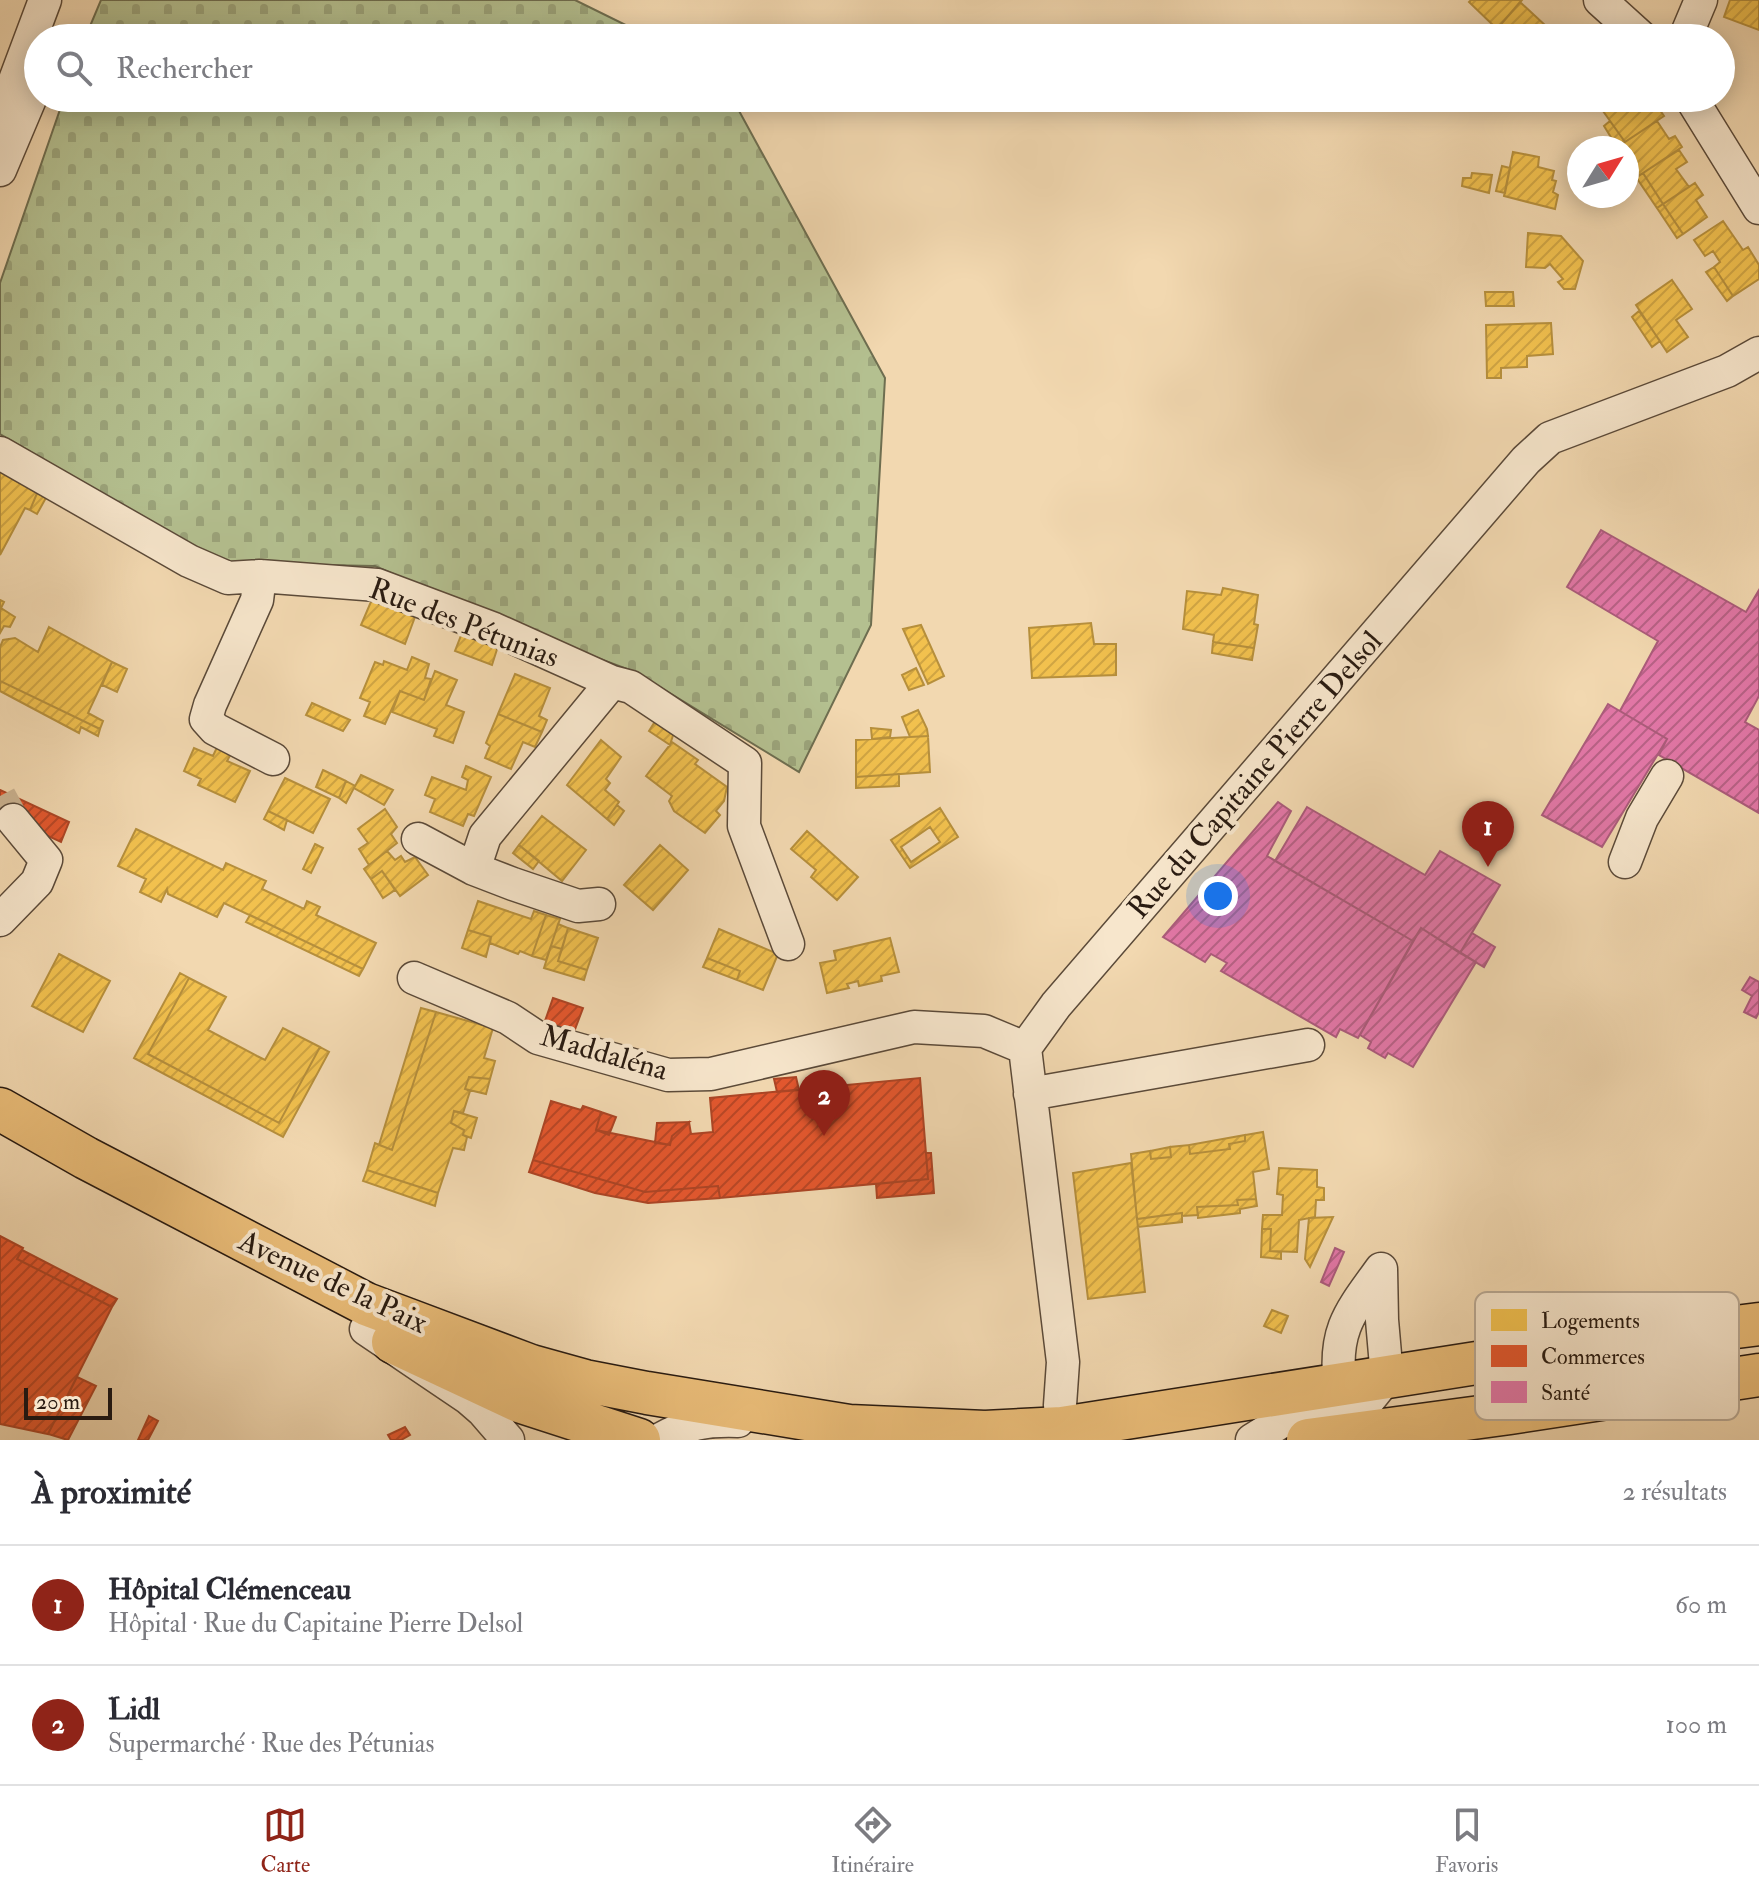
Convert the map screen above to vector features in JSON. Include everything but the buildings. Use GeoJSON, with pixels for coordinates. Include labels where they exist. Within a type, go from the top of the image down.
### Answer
{"type":"FeatureCollection","features":[{"type":"Feature","properties":{"kind":"main road","name":"Avenue de la Paix"},"geometry":{"type":"LineString","coordinates":[[0,1109],[86,1158],[366,1304],[531,1366],[585,1381],[688,1401],[849,1426],[1079,1433],[1365,1389],[1475,1368]]}},
{"type":"Feature","properties":{"kind":"main road","name":"Avenue de la Paix"},"geometry":{"type":"LineString","coordinates":[[0,1143],[76,1179],[299,1298],[519,1401],[639,1440]]}},
{"type":"Feature","properties":{"kind":"main road","name":"Avenue de la Paix"},"geometry":{"type":"LineString","coordinates":[[1739,1327],[1759,1324]]}},
{"type":"Feature","properties":{"kind":"main road"},"geometry":{"type":"LineString","coordinates":[[1739,1378],[1759,1375]]}},
{"type":"Feature","properties":{"kind":"main road"},"geometry":{"type":"LineString","coordinates":[[1308,1440],[1475,1417]]}},
{"type":"Feature","properties":{"kind":"street"},"geometry":{"type":"LineString","coordinates":[[37,24],[45,0]]}},
{"type":"Feature","properties":{"kind":"street"},"geometry":{"type":"LineString","coordinates":[[58,24],[66,0]]}},
{"type":"Feature","properties":{"kind":"street"},"geometry":{"type":"LineString","coordinates":[[1600,0],[1627,24]]}},
{"type":"Feature","properties":{"kind":"street"},"geometry":{"type":"LineString","coordinates":[[1691,24],[1701,0]]}},
{"type":"Feature","properties":{"kind":"street"},"geometry":{"type":"LineString","coordinates":[[0,170],[7,114],[24,63]]}},
{"type":"Feature","properties":{"kind":"street"},"geometry":{"type":"LineString","coordinates":[[7,114],[24,96]]}},
{"type":"Feature","properties":{"kind":"street"},"geometry":{"type":"LineString","coordinates":[[1700,112],[1759,208]]}},
{"type":"Feature","properties":{"kind":"street","name":"Rue du Capitaine Pierre Delsol"},"geometry":{"type":"LineString","coordinates":[[1025,1048],[1056,1005],[1534,453],[1550,438],[1727,371],[1759,353]]}},
{"type":"Feature","properties":{"kind":"street","name":"Rue des Pétunias"},"geometry":{"type":"LineString","coordinates":[[0,453],[189,561],[228,578],[260,576],[377,585],[494,629],[612,682],[631,687],[745,763],[744,826],[788,944]]}},
{"type":"Feature","properties":{"kind":"street"},"geometry":{"type":"LineString","coordinates":[[260,576],[257,600],[206,719],[215,729],[273,759]]}},
{"type":"Feature","properties":{"kind":"street"},"geometry":{"type":"LineString","coordinates":[[474,869],[485,836],[612,682]]}},
{"type":"Feature","properties":{"kind":"street"},"geometry":{"type":"LineString","coordinates":[[1625,862],[1642,818],[1667,776]]}},
{"type":"Feature","properties":{"kind":"street"},"geometry":{"type":"LineString","coordinates":[[0,920],[37,882],[46,860],[13,820]]}},
{"type":"Feature","properties":{"kind":"street"},"geometry":{"type":"LineString","coordinates":[[418,839],[474,869],[578,906],[599,904]]}},
{"type":"Feature","properties":{"kind":"street","name":"Maddaléna"},"geometry":{"type":"LineString","coordinates":[[414,978],[508,1018],[538,1038],[668,1075],[711,1074],[914,1027],[984,1031],[1025,1048]]}},
{"type":"Feature","properties":{"kind":"street"},"geometry":{"type":"LineString","coordinates":[[1030,1094],[1308,1045]]}},
{"type":"Feature","properties":{"kind":"street"},"geometry":{"type":"LineString","coordinates":[[1025,1048],[1063,1362],[1086,1403],[1079,1433]]}},
{"type":"Feature","properties":{"kind":"street"},"geometry":{"type":"LineString","coordinates":[[366,1329],[468,1398],[508,1440]]}},
{"type":"Feature","properties":{"kind":"street"},"geometry":{"type":"LineString","coordinates":[[1252,1440],[1281,1422],[1345,1412],[1365,1389],[1411,1425]]}},
{"type":"Feature","properties":{"kind":"street"},"geometry":{"type":"LineString","coordinates":[[659,1440],[701,1421],[849,1426]]}},
{"type":"Feature","properties":{"kind":"green space"},"geometry":{"type":"Polygon","coordinates":[[[101,0],[575,0],[624,24],[91,24],[101,0]]]}},
{"type":"Feature","properties":{"kind":"green space"},"geometry":{"type":"Polygon","coordinates":[[[59,112],[740,112],[885,378],[871,625],[799,772],[635,672],[525,631],[375,566],[221,563],[0,434],[0,283],[59,112]]]}},
{"type":"Feature","properties":{"kind":"tunnel"},"geometry":{"type":"LineString","coordinates":[[0,796],[13,820]]}},
{"type":"Feature","properties":{"kind":"place","name":"Hôpital Clémenceau"},"geometry":{"type":"Point","coordinates":[1488,867]}},
{"type":"Feature","properties":{"kind":"place","name":"Lidl"},"geometry":{"type":"Point","coordinates":[824,1136]}}]}
